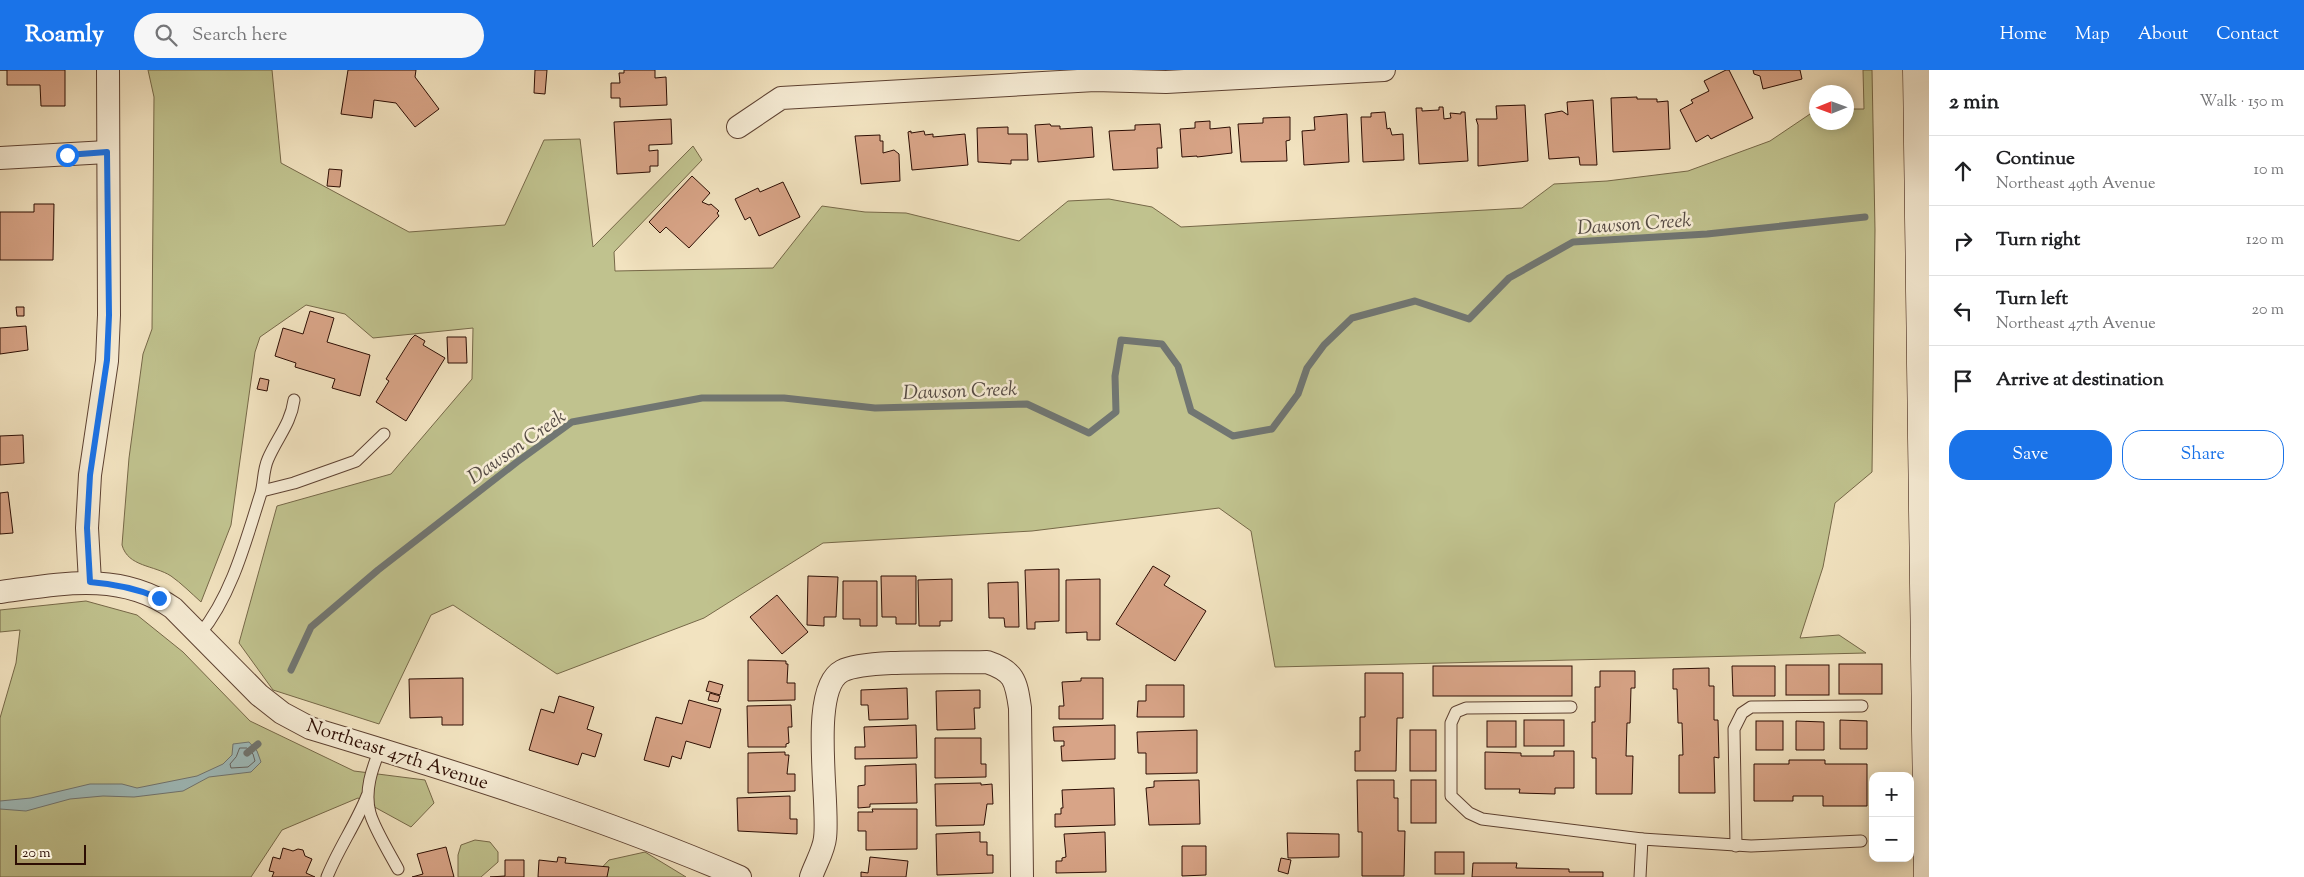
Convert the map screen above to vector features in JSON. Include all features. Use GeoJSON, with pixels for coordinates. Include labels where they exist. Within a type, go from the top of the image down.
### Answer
{"type":"FeatureCollection","features":[{"type":"Feature","properties":{"kind":"main road"},"geometry":{"type":"LineString","coordinates":[[1917,70],[1928,877]]}},
{"type":"Feature","properties":{"kind":"street"},"geometry":{"type":"LineString","coordinates":[[90,582],[87,528],[90,475],[107,360],[109,315],[108,70]]}},
{"type":"Feature","properties":{"kind":"street"},"geometry":{"type":"LineString","coordinates":[[738,126],[782,98],[1095,80],[1166,82],[1300,72],[1384,70]]}},
{"type":"Feature","properties":{"kind":"street"},"geometry":{"type":"LineString","coordinates":[[0,158],[107,152]]}},
{"type":"Feature","properties":{"kind":"street","name":"Northeast 47th Avenue"},"geometry":{"type":"LineString","coordinates":[[0,592],[90,582],[137,588],[159,598],[173,608],[259,695],[282,713],[310,728],[592,817],[740,877]]}},
{"type":"Feature","properties":{"kind":"street"},"geometry":{"type":"LineString","coordinates":[[811,877],[825,839],[824,706],[832,683],[841,672],[862,665],[987,662],[1002,667],[1012,677],[1018,691],[1020,708],[1022,877]]}},
{"type":"Feature","properties":{"kind":"lane"},"geometry":{"type":"LineString","coordinates":[[200,634],[218,608],[240,557],[262,491],[266,461],[292,415],[294,400]]}},
{"type":"Feature","properties":{"kind":"lane"},"geometry":{"type":"LineString","coordinates":[[262,491],[311,478],[356,462],[384,434]]}},
{"type":"Feature","properties":{"kind":"lane"},"geometry":{"type":"LineString","coordinates":[[1736,846],[1734,729],[1742,713],[1751,707],[1862,706]]}},
{"type":"Feature","properties":{"kind":"lane"},"geometry":{"type":"LineString","coordinates":[[1571,707],[1466,708],[1456,712],[1451,723],[1451,796],[1469,813],[1482,819],[1642,839],[1736,846],[1860,841]]}},
{"type":"Feature","properties":{"kind":"lane"},"geometry":{"type":"LineString","coordinates":[[327,877],[337,852],[352,829],[368,792],[372,768],[380,749]]}},
{"type":"Feature","properties":{"kind":"lane"},"geometry":{"type":"LineString","coordinates":[[368,792],[370,814],[398,869]]}},
{"type":"Feature","properties":{"kind":"lane"},"geometry":{"type":"LineString","coordinates":[[1640,877],[1642,839]]}},
{"type":"Feature","properties":{"kind":"green space"},"geometry":{"type":"Polygon","coordinates":[[[148,70],[272,70],[281,163],[409,232],[505,225],[544,140],[580,139],[593,247],[693,146],[702,160],[614,252],[615,271],[773,268],[822,206],[865,212],[906,213],[1019,241],[1068,201],[1109,199],[1152,207],[1181,227],[1522,208],[1554,184],[1607,181],[1688,171],[1770,141],[1809,115],[1809,130],[1854,130],[1854,109],[1864,109],[1863,70],[1872,70],[1875,230],[1872,472],[1835,503],[1823,567],[1800,638],[1839,635],[1866,653],[1275,667],[1251,531],[1219,508],[1032,531],[823,543],[704,618],[557,674],[453,605],[431,615],[379,724],[273,690],[239,643],[277,506],[391,474],[472,379],[473,328],[373,338],[345,314],[306,305],[260,337],[255,352],[231,525],[201,602],[171,576],[142,565],[130,558],[122,545],[129,458],[143,354],[152,329],[154,97],[148,70]]]}},
{"type":"Feature","properties":{"kind":"green space"},"geometry":{"type":"Polygon","coordinates":[[[86,601],[137,615],[183,652],[250,721],[354,771],[425,780],[434,803],[411,827],[358,798],[282,830],[251,877],[0,877],[0,718],[16,663],[20,630],[0,632],[0,610],[86,601]]]}},
{"type":"Feature","properties":{"kind":"green space"},"geometry":{"type":"Polygon","coordinates":[[[475,840],[490,842],[498,852],[498,862],[481,877],[458,877],[458,855],[461,845],[475,840]]]}},
{"type":"Feature","properties":{"kind":"green space"},"geometry":{"type":"Polygon","coordinates":[[[645,852],[686,877],[593,877],[609,860],[645,852]]]}},
{"type":"Feature","properties":{"kind":"water"},"geometry":{"type":"Polygon","coordinates":[[[249,742],[257,751],[261,762],[251,772],[209,777],[183,791],[134,797],[103,796],[70,799],[26,811],[0,809],[0,801],[31,798],[90,784],[122,784],[137,788],[197,776],[223,764],[232,755],[233,744],[249,742]]]}},
{"type":"Feature","properties":{"kind":"building"},"geometry":{"type":"Polygon","coordinates":[[[7,70],[65,70],[65,106],[41,106],[40,85],[7,85],[7,70]]]}},
{"type":"Feature","properties":{"kind":"building"},"geometry":{"type":"Polygon","coordinates":[[[348,70],[416,70],[415,77],[439,109],[415,127],[396,103],[374,100],[372,118],[341,114],[348,70]]]}},
{"type":"Feature","properties":{"kind":"building"},"geometry":{"type":"Polygon","coordinates":[[[535,70],[547,70],[545,94],[534,93],[535,70]]]}},
{"type":"Feature","properties":{"kind":"building"},"geometry":{"type":"Polygon","coordinates":[[[624,70],[655,70],[655,78],[666,77],[667,105],[620,107],[620,98],[611,98],[611,83],[620,83],[619,73],[624,73],[624,70]]]}},
{"type":"Feature","properties":{"kind":"building"},"geometry":{"type":"Polygon","coordinates":[[[1729,70],[1753,118],[1711,139],[1708,135],[1696,142],[1680,110],[1693,103],[1691,100],[1709,91],[1704,81],[1729,70]]]}},
{"type":"Feature","properties":{"kind":"building"},"geometry":{"type":"Polygon","coordinates":[[[1753,70],[1800,70],[1802,79],[1763,89],[1760,76],[1754,74],[1753,70]]]}},
{"type":"Feature","properties":{"kind":"building"},"geometry":{"type":"Polygon","coordinates":[[[1637,97],[1637,99],[1657,99],[1657,102],[1668,101],[1670,149],[1613,152],[1611,98],[1637,97]]]}},
{"type":"Feature","properties":{"kind":"building"},"geometry":{"type":"Polygon","coordinates":[[[1593,100],[1597,165],[1580,165],[1579,157],[1549,159],[1545,114],[1562,111],[1568,115],[1567,102],[1593,100]]]}},
{"type":"Feature","properties":{"kind":"building"},"geometry":{"type":"Polygon","coordinates":[[[1525,105],[1528,161],[1478,166],[1478,125],[1476,119],[1497,119],[1496,106],[1525,105]]]}},
{"type":"Feature","properties":{"kind":"building"},"geometry":{"type":"Polygon","coordinates":[[[1439,107],[1443,107],[1444,119],[1451,118],[1450,113],[1461,114],[1461,112],[1465,112],[1468,161],[1419,164],[1416,108],[1422,108],[1422,111],[1439,110],[1439,107]]]}},
{"type":"Feature","properties":{"kind":"building"},"geometry":{"type":"Polygon","coordinates":[[[1385,112],[1387,129],[1390,128],[1392,135],[1403,134],[1404,160],[1363,162],[1361,117],[1371,117],[1371,113],[1385,112]]]}},
{"type":"Feature","properties":{"kind":"building"},"geometry":{"type":"Polygon","coordinates":[[[1347,114],[1349,162],[1304,165],[1302,131],[1315,130],[1314,117],[1347,114]]]}},
{"type":"Feature","properties":{"kind":"building"},"geometry":{"type":"Polygon","coordinates":[[[1290,117],[1290,140],[1286,141],[1287,161],[1241,162],[1238,124],[1263,123],[1263,118],[1290,117]]]}},
{"type":"Feature","properties":{"kind":"building"},"geometry":{"type":"Polygon","coordinates":[[[671,119],[672,144],[649,145],[649,151],[658,150],[658,166],[650,166],[650,172],[617,174],[614,122],[671,119]]]}},
{"type":"Feature","properties":{"kind":"building"},"geometry":{"type":"Polygon","coordinates":[[[1210,121],[1210,129],[1230,127],[1232,153],[1182,157],[1180,129],[1195,128],[1195,122],[1210,121]]]}},
{"type":"Feature","properties":{"kind":"building"},"geometry":{"type":"Polygon","coordinates":[[[1050,124],[1051,126],[1060,126],[1060,129],[1092,127],[1094,157],[1038,162],[1035,125],[1050,124]]]}},
{"type":"Feature","properties":{"kind":"building"},"geometry":{"type":"Polygon","coordinates":[[[1160,124],[1162,148],[1157,148],[1158,168],[1113,170],[1109,131],[1135,130],[1135,125],[1160,124]]]}},
{"type":"Feature","properties":{"kind":"building"},"geometry":{"type":"Polygon","coordinates":[[[1008,127],[1008,134],[1027,134],[1028,160],[1011,160],[1011,164],[978,162],[977,128],[1008,127]]]}},
{"type":"Feature","properties":{"kind":"building"},"geometry":{"type":"Polygon","coordinates":[[[911,131],[911,133],[924,131],[925,135],[933,134],[933,137],[965,134],[968,165],[912,170],[908,132],[911,131]]]}},
{"type":"Feature","properties":{"kind":"building"},"geometry":{"type":"Polygon","coordinates":[[[880,135],[880,141],[883,141],[883,153],[894,150],[899,154],[900,181],[861,184],[855,136],[880,135]]]}},
{"type":"Feature","properties":{"kind":"building"},"geometry":{"type":"Polygon","coordinates":[[[329,169],[342,170],[340,187],[327,186],[329,169]]]}},
{"type":"Feature","properties":{"kind":"building"},"geometry":{"type":"Polygon","coordinates":[[[692,176],[710,193],[702,202],[711,204],[719,211],[717,213],[719,216],[689,248],[666,227],[660,233],[649,222],[692,176]]]}},
{"type":"Feature","properties":{"kind":"building"},"geometry":{"type":"Polygon","coordinates":[[[783,182],[800,217],[759,236],[750,217],[745,220],[735,199],[758,188],[760,192],[783,182]]]}},
{"type":"Feature","properties":{"kind":"building"},"geometry":{"type":"Polygon","coordinates":[[[34,204],[54,204],[53,260],[0,260],[0,212],[34,212],[34,204]]]}},
{"type":"Feature","properties":{"kind":"building"},"geometry":{"type":"Polygon","coordinates":[[[16,307],[24,307],[24,316],[17,316],[16,307]]]}},
{"type":"Feature","properties":{"kind":"building"},"geometry":{"type":"Polygon","coordinates":[[[310,311],[334,318],[327,342],[370,355],[360,396],[332,388],[335,379],[295,367],[296,363],[275,356],[283,328],[303,334],[310,311]]]}},
{"type":"Feature","properties":{"kind":"building"},"geometry":{"type":"Polygon","coordinates":[[[26,326],[28,350],[0,354],[0,328],[26,326]]]}},
{"type":"Feature","properties":{"kind":"building"},"geometry":{"type":"Polygon","coordinates":[[[415,335],[425,341],[423,345],[445,358],[406,421],[376,402],[389,381],[386,379],[415,335]]]}},
{"type":"Feature","properties":{"kind":"building"},"geometry":{"type":"Polygon","coordinates":[[[447,337],[466,337],[467,363],[448,363],[447,337]]]}},
{"type":"Feature","properties":{"kind":"building"},"geometry":{"type":"Polygon","coordinates":[[[260,378],[269,380],[267,391],[257,389],[260,378]]]}},
{"type":"Feature","properties":{"kind":"building"},"geometry":{"type":"Polygon","coordinates":[[[23,435],[24,463],[0,465],[0,436],[23,435]]]}},
{"type":"Feature","properties":{"kind":"building"},"geometry":{"type":"Polygon","coordinates":[[[8,492],[13,533],[0,534],[0,493],[8,492]]]}},
{"type":"Feature","properties":{"kind":"building"},"geometry":{"type":"Polygon","coordinates":[[[1153,566],[1170,576],[1164,585],[1206,611],[1175,661],[1116,624],[1153,566]]]}},
{"type":"Feature","properties":{"kind":"building"},"geometry":{"type":"Polygon","coordinates":[[[1059,569],[1059,621],[1035,622],[1035,629],[1027,629],[1025,570],[1059,569]]]}},
{"type":"Feature","properties":{"kind":"building"},"geometry":{"type":"Polygon","coordinates":[[[808,576],[838,577],[836,617],[824,617],[824,626],[807,625],[808,576]]]}},
{"type":"Feature","properties":{"kind":"building"},"geometry":{"type":"Polygon","coordinates":[[[881,576],[916,576],[916,624],[896,624],[896,617],[882,617],[881,576]]]}},
{"type":"Feature","properties":{"kind":"building"},"geometry":{"type":"Polygon","coordinates":[[[952,579],[952,621],[940,621],[940,626],[919,626],[918,580],[952,579]]]}},
{"type":"Feature","properties":{"kind":"building"},"geometry":{"type":"Polygon","coordinates":[[[1100,579],[1100,640],[1087,640],[1087,632],[1066,633],[1066,580],[1100,579]]]}},
{"type":"Feature","properties":{"kind":"building"},"geometry":{"type":"Polygon","coordinates":[[[843,581],[877,581],[877,626],[860,626],[860,619],[843,619],[843,581]]]}},
{"type":"Feature","properties":{"kind":"building"},"geometry":{"type":"Polygon","coordinates":[[[1018,582],[1019,627],[1005,627],[1004,618],[989,618],[988,583],[1018,582]]]}},
{"type":"Feature","properties":{"kind":"building"},"geometry":{"type":"Polygon","coordinates":[[[777,595],[808,632],[782,654],[750,617],[777,595]]]}},
{"type":"Feature","properties":{"kind":"building"},"geometry":{"type":"Polygon","coordinates":[[[748,660],[786,661],[786,664],[788,664],[787,683],[795,683],[795,700],[748,701],[748,660]]]}},
{"type":"Feature","properties":{"kind":"building"},"geometry":{"type":"Polygon","coordinates":[[[1839,664],[1882,664],[1882,694],[1839,694],[1839,664]]]}},
{"type":"Feature","properties":{"kind":"building"},"geometry":{"type":"Polygon","coordinates":[[[1786,665],[1829,665],[1829,695],[1786,695],[1786,665]]]}},
{"type":"Feature","properties":{"kind":"building"},"geometry":{"type":"Polygon","coordinates":[[[1433,666],[1572,666],[1572,696],[1433,696],[1433,666]]]}},
{"type":"Feature","properties":{"kind":"building"},"geometry":{"type":"Polygon","coordinates":[[[1732,666],[1775,666],[1775,696],[1733,696],[1732,666]]]}},
{"type":"Feature","properties":{"kind":"building"},"geometry":{"type":"Polygon","coordinates":[[[1709,668],[1709,686],[1714,686],[1714,720],[1718,720],[1719,758],[1714,757],[1715,793],[1679,793],[1679,755],[1683,755],[1682,723],[1678,723],[1677,689],[1673,689],[1673,669],[1709,668]]]}},
{"type":"Feature","properties":{"kind":"building"},"geometry":{"type":"Polygon","coordinates":[[[1600,671],[1635,671],[1635,688],[1631,688],[1630,723],[1627,723],[1626,756],[1633,756],[1632,794],[1596,794],[1596,758],[1592,758],[1592,722],[1595,722],[1595,687],[1600,687],[1600,671]]]}},
{"type":"Feature","properties":{"kind":"building"},"geometry":{"type":"Polygon","coordinates":[[[1365,673],[1403,673],[1403,718],[1397,718],[1396,771],[1355,771],[1355,751],[1360,751],[1360,717],[1365,717],[1365,673]]]}},
{"type":"Feature","properties":{"kind":"building"},"geometry":{"type":"Polygon","coordinates":[[[463,678],[463,725],[442,725],[442,717],[410,718],[409,679],[463,678]]]}},
{"type":"Feature","properties":{"kind":"building"},"geometry":{"type":"Polygon","coordinates":[[[1081,678],[1103,678],[1103,719],[1059,719],[1059,706],[1064,706],[1062,682],[1081,681],[1081,678]]]}},
{"type":"Feature","properties":{"kind":"building"},"geometry":{"type":"Polygon","coordinates":[[[709,681],[723,685],[720,695],[706,691],[709,681]]]}},
{"type":"Feature","properties":{"kind":"building"},"geometry":{"type":"Polygon","coordinates":[[[1146,685],[1184,685],[1184,717],[1137,717],[1138,701],[1146,701],[1146,685]]]}},
{"type":"Feature","properties":{"kind":"building"},"geometry":{"type":"Polygon","coordinates":[[[907,688],[908,719],[869,720],[868,705],[861,705],[861,690],[907,688]]]}},
{"type":"Feature","properties":{"kind":"building"},"geometry":{"type":"Polygon","coordinates":[[[980,690],[980,708],[974,708],[975,729],[937,730],[936,691],[980,690]]]}},
{"type":"Feature","properties":{"kind":"building"},"geometry":{"type":"Polygon","coordinates":[[[710,693],[720,696],[718,702],[708,700],[710,693]]]}},
{"type":"Feature","properties":{"kind":"building"},"geometry":{"type":"Polygon","coordinates":[[[559,696],[594,707],[587,729],[602,734],[595,757],[582,753],[578,765],[529,750],[541,709],[554,713],[559,696]]]}},
{"type":"Feature","properties":{"kind":"building"},"geometry":{"type":"Polygon","coordinates":[[[689,700],[721,709],[710,748],[686,741],[681,759],[672,756],[669,767],[644,760],[656,717],[682,724],[689,700]]]}},
{"type":"Feature","properties":{"kind":"building"},"geometry":{"type":"Polygon","coordinates":[[[791,705],[792,727],[788,727],[789,743],[786,744],[786,747],[748,747],[747,706],[791,705]]]}},
{"type":"Feature","properties":{"kind":"building"},"geometry":{"type":"Polygon","coordinates":[[[1524,720],[1564,720],[1564,746],[1524,746],[1524,720]]]}},
{"type":"Feature","properties":{"kind":"building"},"geometry":{"type":"Polygon","coordinates":[[[1840,720],[1867,721],[1867,749],[1840,749],[1840,720]]]}},
{"type":"Feature","properties":{"kind":"building"},"geometry":{"type":"Polygon","coordinates":[[[1487,721],[1516,721],[1516,747],[1487,747],[1487,721]]]}},
{"type":"Feature","properties":{"kind":"building"},"geometry":{"type":"Polygon","coordinates":[[[1756,721],[1783,721],[1783,750],[1756,750],[1756,721]]]}},
{"type":"Feature","properties":{"kind":"building"},"geometry":{"type":"Polygon","coordinates":[[[1796,721],[1824,722],[1824,750],[1796,750],[1796,721]]]}},
{"type":"Feature","properties":{"kind":"building"},"geometry":{"type":"Polygon","coordinates":[[[916,725],[917,758],[855,759],[855,747],[865,747],[864,727],[916,725]]]}},
{"type":"Feature","properties":{"kind":"building"},"geometry":{"type":"Polygon","coordinates":[[[1115,725],[1115,759],[1062,761],[1061,746],[1064,746],[1064,741],[1054,741],[1053,727],[1115,725]]]}},
{"type":"Feature","properties":{"kind":"building"},"geometry":{"type":"Polygon","coordinates":[[[1197,730],[1197,773],[1146,774],[1146,753],[1138,753],[1137,732],[1197,730]]]}},
{"type":"Feature","properties":{"kind":"building"},"geometry":{"type":"Polygon","coordinates":[[[1410,730],[1436,730],[1436,771],[1410,771],[1410,730]]]}},
{"type":"Feature","properties":{"kind":"building"},"geometry":{"type":"Polygon","coordinates":[[[935,738],[981,738],[981,764],[986,764],[986,777],[935,778],[935,738]]]}},
{"type":"Feature","properties":{"kind":"building"},"geometry":{"type":"Polygon","coordinates":[[[1554,751],[1574,751],[1574,788],[1555,788],[1555,794],[1519,793],[1520,789],[1485,789],[1485,752],[1521,753],[1521,756],[1554,756],[1554,751]]]}},
{"type":"Feature","properties":{"kind":"building"},"geometry":{"type":"Polygon","coordinates":[[[785,752],[785,755],[789,755],[787,774],[795,774],[795,791],[748,793],[748,753],[785,752]]]}},
{"type":"Feature","properties":{"kind":"building"},"geometry":{"type":"Polygon","coordinates":[[[1789,760],[1825,760],[1825,764],[1867,764],[1867,806],[1823,806],[1823,796],[1793,796],[1793,801],[1754,801],[1754,764],[1789,764],[1789,760]]]}},
{"type":"Feature","properties":{"kind":"building"},"geometry":{"type":"Polygon","coordinates":[[[916,764],[917,803],[870,804],[870,807],[858,808],[858,786],[865,785],[865,766],[916,764]]]}},
{"type":"Feature","properties":{"kind":"building"},"geometry":{"type":"Polygon","coordinates":[[[1199,780],[1200,824],[1149,825],[1146,788],[1154,787],[1154,781],[1199,780]]]}},
{"type":"Feature","properties":{"kind":"building"},"geometry":{"type":"Polygon","coordinates":[[[1357,780],[1394,780],[1394,798],[1398,798],[1398,831],[1405,831],[1404,876],[1362,876],[1362,832],[1358,832],[1357,780]]]}},
{"type":"Feature","properties":{"kind":"building"},"geometry":{"type":"Polygon","coordinates":[[[1411,780],[1436,780],[1436,823],[1411,823],[1411,780]]]}},
{"type":"Feature","properties":{"kind":"building"},"geometry":{"type":"Polygon","coordinates":[[[981,783],[981,785],[992,784],[993,804],[987,804],[984,825],[936,826],[935,784],[981,783]]]}},
{"type":"Feature","properties":{"kind":"building"},"geometry":{"type":"Polygon","coordinates":[[[1114,788],[1115,825],[1055,827],[1055,814],[1061,814],[1061,808],[1063,808],[1062,790],[1114,788]]]}},
{"type":"Feature","properties":{"kind":"building"},"geometry":{"type":"Polygon","coordinates":[[[790,796],[790,819],[797,819],[797,834],[738,831],[737,798],[790,796]]]}},
{"type":"Feature","properties":{"kind":"building"},"geometry":{"type":"Polygon","coordinates":[[[872,809],[917,809],[917,849],[866,850],[866,831],[858,831],[858,812],[873,812],[872,809]]]}},
{"type":"Feature","properties":{"kind":"building"},"geometry":{"type":"Polygon","coordinates":[[[980,832],[980,842],[987,842],[987,855],[993,855],[993,873],[937,875],[936,834],[980,832]]]}},
{"type":"Feature","properties":{"kind":"building"},"geometry":{"type":"Polygon","coordinates":[[[1105,832],[1106,872],[1056,873],[1056,861],[1062,861],[1062,858],[1066,857],[1064,834],[1105,832]]]}},
{"type":"Feature","properties":{"kind":"building"},"geometry":{"type":"Polygon","coordinates":[[[1287,833],[1339,834],[1339,857],[1288,858],[1287,833]]]}},
{"type":"Feature","properties":{"kind":"building"},"geometry":{"type":"Polygon","coordinates":[[[1182,846],[1206,846],[1206,875],[1182,876],[1182,846]]]}},
{"type":"Feature","properties":{"kind":"building"},"geometry":{"type":"Polygon","coordinates":[[[446,847],[454,877],[412,877],[423,874],[417,854],[446,847]]]}},
{"type":"Feature","properties":{"kind":"building"},"geometry":{"type":"Polygon","coordinates":[[[283,848],[293,851],[303,850],[305,856],[312,859],[306,873],[315,877],[272,877],[274,872],[269,871],[273,857],[280,859],[283,848]]]}},
{"type":"Feature","properties":{"kind":"building"},"geometry":{"type":"Polygon","coordinates":[[[1435,852],[1464,852],[1464,874],[1435,874],[1435,852]]]}},
{"type":"Feature","properties":{"kind":"building"},"geometry":{"type":"Polygon","coordinates":[[[558,857],[566,858],[565,863],[609,867],[607,877],[538,877],[539,860],[557,862],[558,857]]]}},
{"type":"Feature","properties":{"kind":"building"},"geometry":{"type":"Polygon","coordinates":[[[870,857],[908,861],[906,877],[861,877],[861,872],[868,873],[870,857]]]}},
{"type":"Feature","properties":{"kind":"building"},"geometry":{"type":"Polygon","coordinates":[[[1281,858],[1291,860],[1288,874],[1278,871],[1281,858]]]}},
{"type":"Feature","properties":{"kind":"building"},"geometry":{"type":"Polygon","coordinates":[[[505,860],[524,860],[524,877],[490,877],[505,876],[505,860]]]}},
{"type":"Feature","properties":{"kind":"building"},"geometry":{"type":"Polygon","coordinates":[[[1473,863],[1517,863],[1516,868],[1569,869],[1569,872],[1603,872],[1603,877],[1472,877],[1473,863]]]}},
{"type":"Feature","properties":{"kind":"waterway","name":"Dawson Creek"},"geometry":{"type":"LineString","coordinates":[[291,670],[311,627],[378,570],[517,462],[572,422],[702,398],[784,398],[875,408],[1027,404],[1089,433],[1116,412],[1115,376],[1121,340],[1162,344],[1178,366],[1191,411],[1233,436],[1272,429],[1298,394],[1307,368],[1324,345],[1352,318],[1415,301],[1469,319],[1509,278],[1573,242],[1707,234],[1865,217]]}},
{"type":"Feature","properties":{"kind":"waterway","name":"Dawson Creek"},"geometry":{"type":"LineString","coordinates":[[247,753],[258,744]]}},
{"type":"Feature","properties":{"kind":"route"},"geometry":{"type":"LineString","coordinates":[[67,155],[107,152],[109,315],[107,360],[90,475],[87,528],[90,582],[137,588],[159,598]]}}]}
